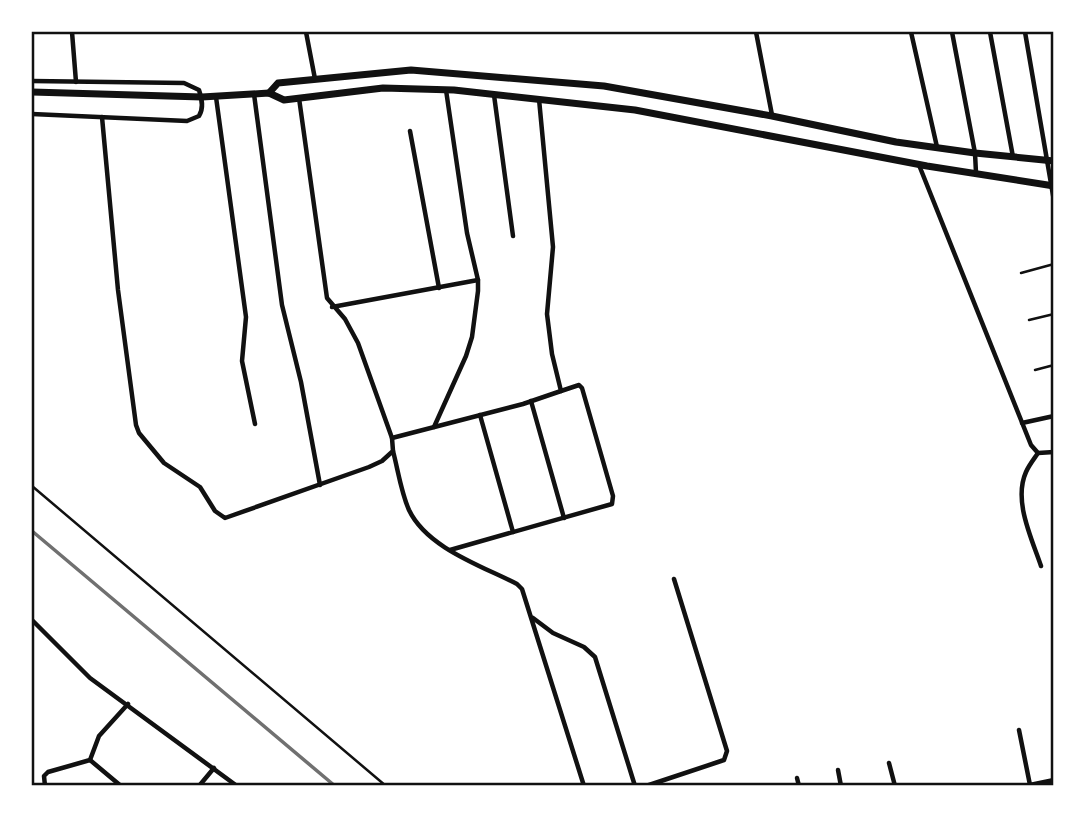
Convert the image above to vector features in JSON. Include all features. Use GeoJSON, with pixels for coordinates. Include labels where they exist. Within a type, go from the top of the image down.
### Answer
{"type":"FeatureCollection","features":[{"type":"Feature","properties":{"kind":"main road"},"geometry":{"type":"LineString","coordinates":[[269,93],[278,83],[411,70],[604,86],[937,148],[1050,161]]}},
{"type":"Feature","properties":{"kind":"main road"},"geometry":{"type":"LineString","coordinates":[[32,92],[187,97],[269,93],[285,100],[383,88],[538,98],[635,110],[919,164],[1052,186]]}},
{"type":"Feature","properties":{"kind":"street"},"geometry":{"type":"LineString","coordinates":[[72,32],[76,82]]}},
{"type":"Feature","properties":{"kind":"street"},"geometry":{"type":"LineString","coordinates":[[306,32],[315,79]]}},
{"type":"Feature","properties":{"kind":"street"},"geometry":{"type":"LineString","coordinates":[[756,32],[772,116]]}},
{"type":"Feature","properties":{"kind":"street"},"geometry":{"type":"LineString","coordinates":[[911,32],[937,148]]}},
{"type":"Feature","properties":{"kind":"street"},"geometry":{"type":"LineString","coordinates":[[952,32],[975,153],[976,173]]}},
{"type":"Feature","properties":{"kind":"street"},"geometry":{"type":"LineString","coordinates":[[990,32],[1013,158]]}},
{"type":"Feature","properties":{"kind":"street"},"geometry":{"type":"LineString","coordinates":[[1025,32],[1050,161],[1054,201]]}},
{"type":"Feature","properties":{"kind":"street"},"geometry":{"type":"LineString","coordinates":[[32,81],[184,83],[199,90],[202,97],[202,111],[199,116],[187,121],[32,114]]}},
{"type":"Feature","properties":{"kind":"street"},"geometry":{"type":"LineString","coordinates":[[434,426],[472,337],[478,280],[467,233],[446,90]]}},
{"type":"Feature","properties":{"kind":"street"},"geometry":{"type":"LineString","coordinates":[[254,93],[282,305],[301,382],[320,485]]}},
{"type":"Feature","properties":{"kind":"street"},"geometry":{"type":"LineString","coordinates":[[494,94],[513,236]]}},
{"type":"Feature","properties":{"kind":"street"},"geometry":{"type":"LineString","coordinates":[[216,96],[246,317],[242,361],[255,424]]}},
{"type":"Feature","properties":{"kind":"street"},"geometry":{"type":"LineString","coordinates":[[299,98],[327,298],[345,320],[358,343],[392,438],[409,510],[426,531],[449,551],[517,584],[522,589],[584,786]]}},
{"type":"Feature","properties":{"kind":"street"},"geometry":{"type":"LineString","coordinates":[[538,98],[553,247],[547,314],[552,354],[561,391]]}},
{"type":"Feature","properties":{"kind":"street"},"geometry":{"type":"LineString","coordinates":[[102,117],[119,302],[128,375],[139,433],[169,468],[200,487],[215,510],[225,518],[382,461],[393,451]]}},
{"type":"Feature","properties":{"kind":"street"},"geometry":{"type":"LineString","coordinates":[[410,131],[439,288]]}},
{"type":"Feature","properties":{"kind":"street"},"geometry":{"type":"LineString","coordinates":[[919,164],[1031,445],[1038,453]]}},
{"type":"Feature","properties":{"kind":"street"},"geometry":{"type":"LineString","coordinates":[[332,307],[478,280]]}},
{"type":"Feature","properties":{"kind":"street"},"geometry":{"type":"LineString","coordinates":[[392,438],[531,401],[579,385],[582,388],[613,496],[609,506],[449,551]]}},
{"type":"Feature","properties":{"kind":"street"},"geometry":{"type":"LineString","coordinates":[[531,401],[564,518]]}},
{"type":"Feature","properties":{"kind":"street"},"geometry":{"type":"LineString","coordinates":[[480,415],[513,532]]}},
{"type":"Feature","properties":{"kind":"street"},"geometry":{"type":"LineString","coordinates":[[1022,423],[1054,416]]}},
{"type":"Feature","properties":{"kind":"street"},"geometry":{"type":"LineString","coordinates":[[1038,453],[1054,452]]}},
{"type":"Feature","properties":{"kind":"street"},"geometry":{"type":"LineString","coordinates":[[1038,453],[1026,471],[1022,485],[1025,518],[1041,566]]}},
{"type":"Feature","properties":{"kind":"street"},"geometry":{"type":"LineString","coordinates":[[646,786],[724,760],[727,751],[674,579]]}},
{"type":"Feature","properties":{"kind":"street"},"geometry":{"type":"LineString","coordinates":[[533,617],[553,633],[584,647],[595,657],[635,786]]}},
{"type":"Feature","properties":{"kind":"street"},"geometry":{"type":"LineString","coordinates":[[32,620],[90,678],[237,786]]}},
{"type":"Feature","properties":{"kind":"street"},"geometry":{"type":"LineString","coordinates":[[90,760],[99,736],[128,704]]}},
{"type":"Feature","properties":{"kind":"street"},"geometry":{"type":"LineString","coordinates":[[1019,730],[1028,785],[1054,780]]}},
{"type":"Feature","properties":{"kind":"street"},"geometry":{"type":"LineString","coordinates":[[45,786],[44,776],[48,772],[90,760]]}},
{"type":"Feature","properties":{"kind":"street"},"geometry":{"type":"LineString","coordinates":[[90,760],[121,786]]}},
{"type":"Feature","properties":{"kind":"street"},"geometry":{"type":"LineString","coordinates":[[889,763],[895,786]]}},
{"type":"Feature","properties":{"kind":"street"},"geometry":{"type":"LineString","coordinates":[[199,786],[214,768]]}},
{"type":"Feature","properties":{"kind":"street"},"geometry":{"type":"LineString","coordinates":[[838,770],[841,786]]}},
{"type":"Feature","properties":{"kind":"street"},"geometry":{"type":"LineString","coordinates":[[797,779],[799,786]]}},
{"type":"Feature","properties":{"kind":"lane"},"geometry":{"type":"LineString","coordinates":[[1021,273],[1054,264]]}},
{"type":"Feature","properties":{"kind":"lane"},"geometry":{"type":"LineString","coordinates":[[1029,320],[1054,313]]}},
{"type":"Feature","properties":{"kind":"lane"},"geometry":{"type":"LineString","coordinates":[[1035,370],[1054,365]]}},
{"type":"Feature","properties":{"kind":"lane"},"geometry":{"type":"LineString","coordinates":[[32,486],[386,786]]}},
{"type":"Feature","properties":{"kind":"railway"},"geometry":{"type":"LineString","coordinates":[[32,531],[335,786]]}}]}
